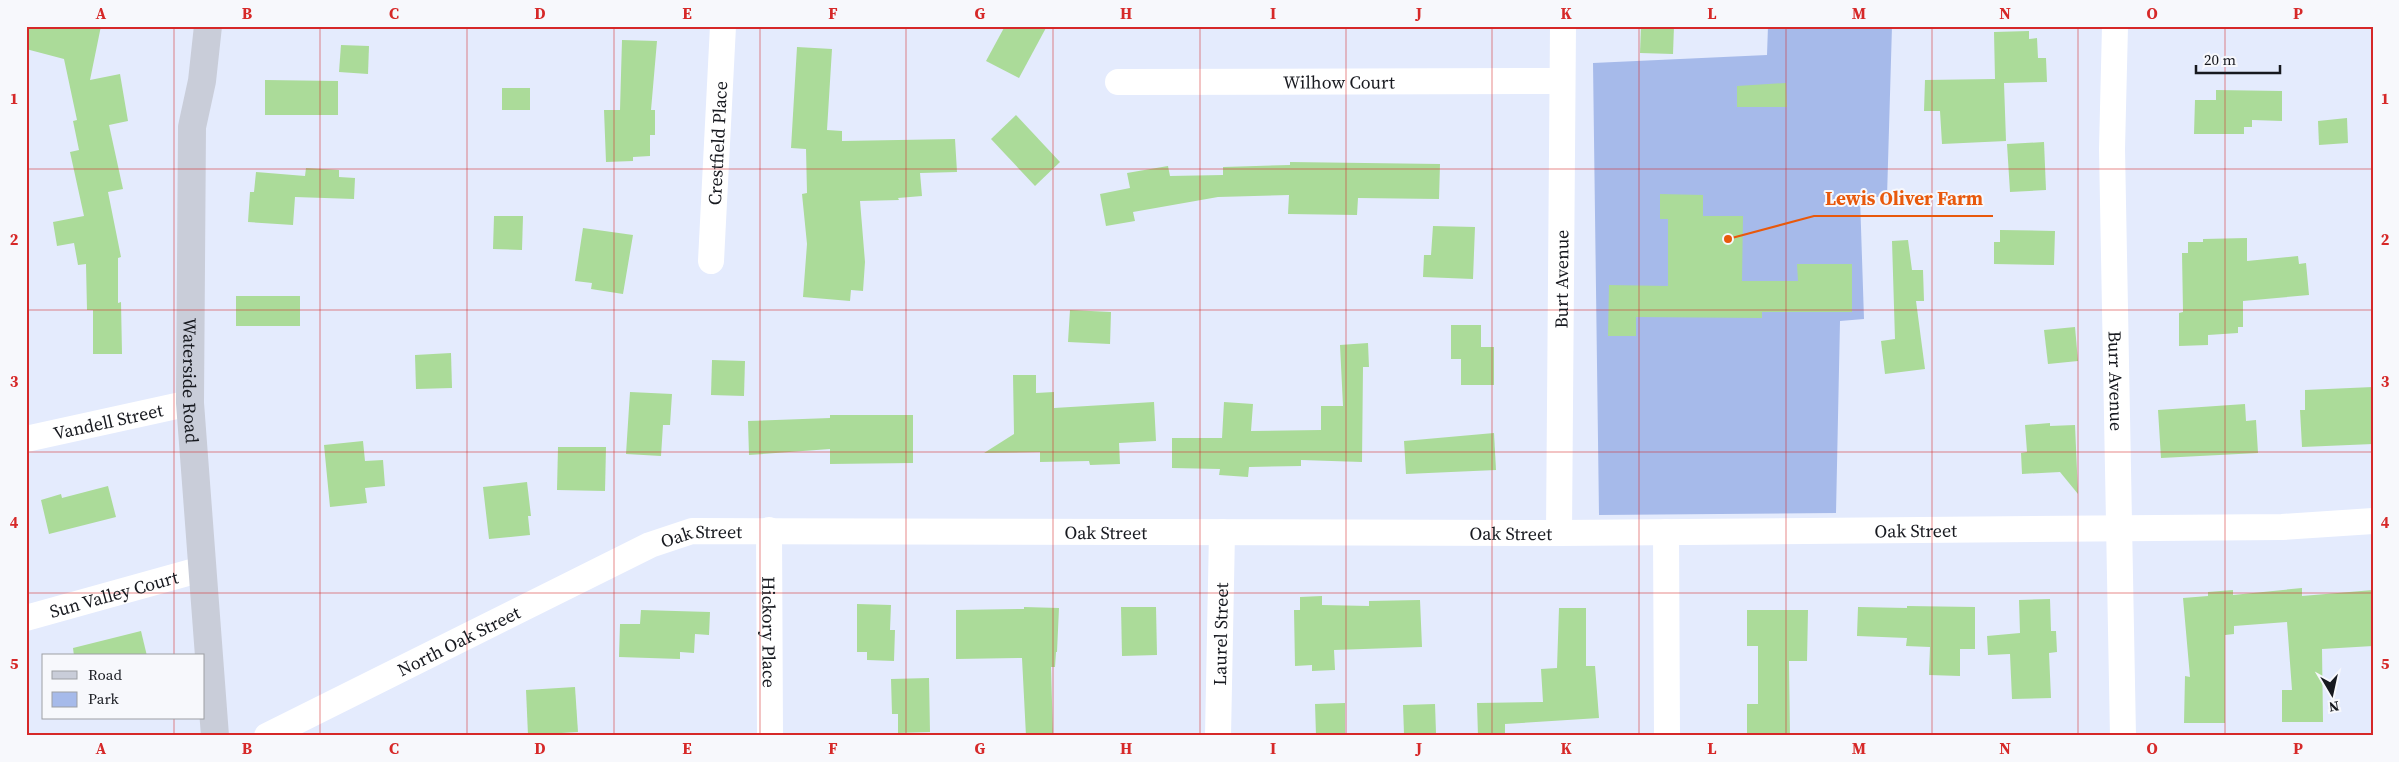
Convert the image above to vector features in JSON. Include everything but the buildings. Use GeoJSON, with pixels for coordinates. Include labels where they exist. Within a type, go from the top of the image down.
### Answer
{"type":"FeatureCollection","features":[{"type":"Feature","properties":{"kind":"main road","name":"Waterside Road"},"geometry":{"type":"LineString","coordinates":[[208,26],[202,82],[192,126],[190,403],[202,569],[209,734]]}},
{"type":"Feature","properties":{"kind":"street","name":"Crestfield Place"},"geometry":{"type":"LineString","coordinates":[[711,261],[723,26]]}},
{"type":"Feature","properties":{"kind":"street","name":"Burt Avenue"},"geometry":{"type":"LineString","coordinates":[[1559,533],[1563,26]]}},
{"type":"Feature","properties":{"kind":"street","name":"Burr Avenue"},"geometry":{"type":"LineString","coordinates":[[2115,26],[2112,149],[2123,736]]}},
{"type":"Feature","properties":{"kind":"street","name":"Wilhow Court"},"geometry":{"type":"LineString","coordinates":[[1118,82],[1562,81]]}},
{"type":"Feature","properties":{"kind":"street","name":"Vandell Street"},"geometry":{"type":"LineString","coordinates":[[26,439],[190,403]]}},
{"type":"Feature","properties":{"kind":"street","name":"Oak Street"},"geometry":{"type":"LineString","coordinates":[[650,545],[692,531],[1559,533],[2282,527],[2373,521]]}},
{"type":"Feature","properties":{"kind":"street","name":"Hickory Place"},"geometry":{"type":"LineString","coordinates":[[769,530],[770,736]]}},
{"type":"Feature","properties":{"kind":"street","name":"Laurel Street"},"geometry":{"type":"LineString","coordinates":[[1218,736],[1222,532]]}},
{"type":"Feature","properties":{"kind":"street"},"geometry":{"type":"LineString","coordinates":[[1666,532],[1667,736]]}},
{"type":"Feature","properties":{"kind":"street","name":"North Oak Street"},"geometry":{"type":"LineString","coordinates":[[267,736],[650,545]]}},
{"type":"Feature","properties":{"kind":"street","name":"Sun Valley Court"},"geometry":{"type":"LineString","coordinates":[[26,618],[202,569]]}},
{"type":"Feature","properties":{"kind":"green space"},"geometry":{"type":"Polygon","coordinates":[[[1768,26],[1892,26],[1887,197],[1860,197],[1864,319],[1840,321],[1836,513],[1599,515],[1593,63],[1767,55],[1768,26]]]}},
{"type":"Feature","properties":{"kind":"place","name":"Lewis Oliver Farm"},"geometry":{"type":"Point","coordinates":[1728,239]}}]}
